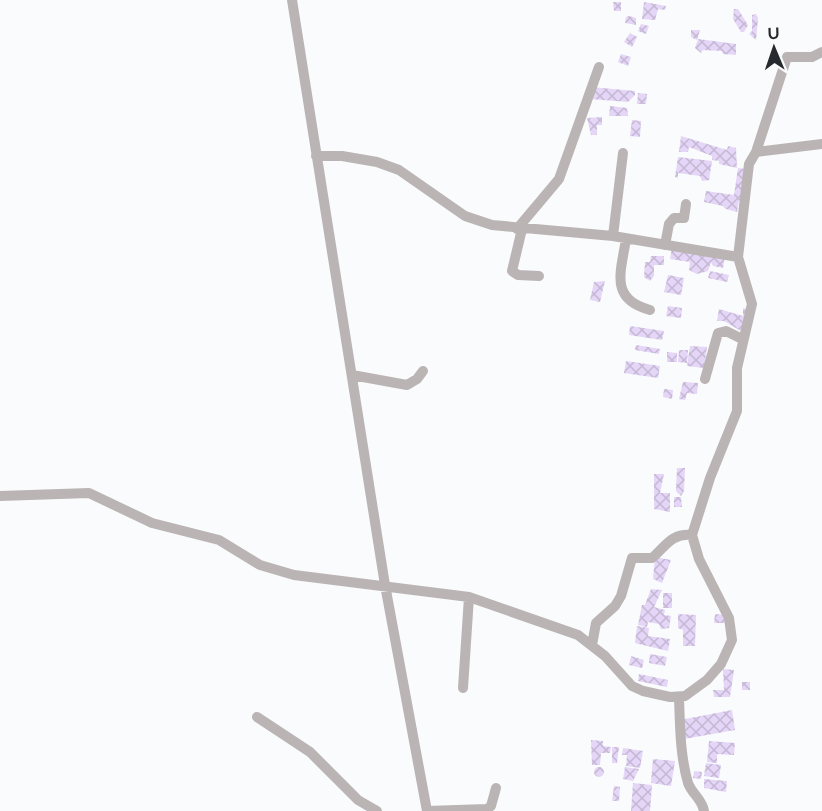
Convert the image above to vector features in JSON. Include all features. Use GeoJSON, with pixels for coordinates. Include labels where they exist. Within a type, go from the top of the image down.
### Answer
{"type":"FeatureCollection","features":[{"type":"Feature","properties":{"kind":"street"},"geometry":{"type":"LineString","coordinates":[[291,0],[385,585],[427,811],[487,809],[491,806],[496,788]]}},
{"type":"Feature","properties":{"kind":"street"},"geometry":{"type":"LineString","coordinates":[[0,496],[89,493],[152,523],[219,540],[260,565],[273,569],[345,584],[385,585],[470,597],[578,635],[592,645],[632,686],[660,696],[685,696],[707,680],[729,652],[732,640],[729,618],[699,559],[692,535],[710,478],[737,411],[737,368],[752,304],[738,257],[748,173],[787,57],[812,57],[822,52]]}},
{"type":"Feature","properties":{"kind":"street"},"geometry":{"type":"LineString","coordinates":[[539,276],[518,275],[512,271],[519,229],[564,170],[586,98],[599,67]]}},
{"type":"Feature","properties":{"kind":"street"},"geometry":{"type":"LineString","coordinates":[[756,152],[822,144]]}},
{"type":"Feature","properties":{"kind":"street"},"geometry":{"type":"LineString","coordinates":[[613,237],[623,153]]}},
{"type":"Feature","properties":{"kind":"street"},"geometry":{"type":"LineString","coordinates":[[316,156],[342,156],[376,162],[399,170],[465,216],[492,225],[626,238],[738,257]]}},
{"type":"Feature","properties":{"kind":"street"},"geometry":{"type":"LineString","coordinates":[[665,245],[669,224],[674,218],[684,218],[686,204]]}},
{"type":"Feature","properties":{"kind":"street"},"geometry":{"type":"LineString","coordinates":[[626,238],[620,286],[625,297],[634,306],[650,310]]}},
{"type":"Feature","properties":{"kind":"street"},"geometry":{"type":"LineString","coordinates":[[705,379],[718,333],[726,331],[742,339]]}},
{"type":"Feature","properties":{"kind":"street"},"geometry":{"type":"LineString","coordinates":[[352,375],[407,385],[423,371]]}},
{"type":"Feature","properties":{"kind":"street"},"geometry":{"type":"LineString","coordinates":[[592,645],[596,623],[615,606],[621,596],[632,558],[652,558],[671,538],[682,534],[692,535]]}},
{"type":"Feature","properties":{"kind":"street"},"geometry":{"type":"LineString","coordinates":[[463,688],[470,597]]}},
{"type":"Feature","properties":{"kind":"street"},"geometry":{"type":"LineString","coordinates":[[679,697],[684,766],[689,786],[701,800],[704,811]]}},
{"type":"Feature","properties":{"kind":"street"},"geometry":{"type":"LineString","coordinates":[[257,717],[310,752],[358,800],[377,811]]}},
{"type":"Feature","properties":{"kind":"building"},"geometry":{"type":"Polygon","coordinates":[[[613,2],[621,2],[621,11],[614,11],[613,2]]]}},
{"type":"Feature","properties":{"kind":"building"},"geometry":{"type":"Polygon","coordinates":[[[644,2],[666,6],[665,10],[658,9],[655,20],[642,19],[644,2]]]}},
{"type":"Feature","properties":{"kind":"building"},"geometry":{"type":"Polygon","coordinates":[[[734,9],[738,9],[748,25],[744,32],[741,32],[733,19],[734,9]]]}},
{"type":"Feature","properties":{"kind":"building"},"geometry":{"type":"Polygon","coordinates":[[[756,14],[758,18],[756,40],[749,34],[752,31],[752,15],[756,14]]]}},
{"type":"Feature","properties":{"kind":"building"},"geometry":{"type":"Polygon","coordinates":[[[626,17],[636,18],[636,25],[625,23],[626,17]]]}},
{"type":"Feature","properties":{"kind":"building"},"geometry":{"type":"Polygon","coordinates":[[[641,24],[649,26],[646,34],[638,31],[641,24]]]}},
{"type":"Feature","properties":{"kind":"building"},"geometry":{"type":"Polygon","coordinates":[[[691,30],[700,30],[697,40],[691,37],[691,30]]]}},
{"type":"Feature","properties":{"kind":"building"},"geometry":{"type":"Polygon","coordinates":[[[630,33],[637,37],[632,47],[624,42],[630,33]]]}},
{"type":"Feature","properties":{"kind":"building"},"geometry":{"type":"Polygon","coordinates":[[[698,39],[736,44],[736,55],[723,54],[722,51],[703,50],[701,53],[695,48],[698,39]]]}},
{"type":"Feature","properties":{"kind":"building"},"geometry":{"type":"Polygon","coordinates":[[[621,54],[631,57],[628,66],[618,62],[621,54]]]}},
{"type":"Feature","properties":{"kind":"building"},"geometry":{"type":"Polygon","coordinates":[[[591,87],[635,91],[635,95],[628,102],[590,99],[591,87]]]}},
{"type":"Feature","properties":{"kind":"building"},"geometry":{"type":"Polygon","coordinates":[[[638,93],[647,94],[646,104],[637,104],[638,93]]]}},
{"type":"Feature","properties":{"kind":"building"},"geometry":{"type":"Polygon","coordinates":[[[610,106],[627,108],[628,116],[609,116],[610,106]]]}},
{"type":"Feature","properties":{"kind":"building"},"geometry":{"type":"Polygon","coordinates":[[[602,117],[602,125],[597,125],[597,135],[591,135],[587,118],[602,117]]]}},
{"type":"Feature","properties":{"kind":"building"},"geometry":{"type":"Polygon","coordinates":[[[632,120],[641,121],[640,137],[630,136],[632,120]]]}},
{"type":"Feature","properties":{"kind":"building"},"geometry":{"type":"Polygon","coordinates":[[[681,136],[727,150],[728,146],[736,148],[737,168],[719,164],[719,161],[712,160],[712,156],[689,147],[688,152],[679,152],[681,136]]]}},
{"type":"Feature","properties":{"kind":"building"},"geometry":{"type":"Polygon","coordinates":[[[678,157],[712,161],[709,180],[702,181],[700,176],[678,173],[678,178],[675,177],[678,157]]]}},
{"type":"Feature","properties":{"kind":"building"},"geometry":{"type":"Polygon","coordinates":[[[738,168],[747,169],[742,200],[739,201],[737,212],[704,202],[706,191],[734,195],[738,168]]]}},
{"type":"Feature","properties":{"kind":"building"},"geometry":{"type":"Polygon","coordinates":[[[672,248],[725,256],[723,268],[713,266],[711,262],[708,271],[697,274],[689,270],[690,262],[670,259],[672,248]]]}},
{"type":"Feature","properties":{"kind":"building"},"geometry":{"type":"Polygon","coordinates":[[[651,256],[664,256],[664,265],[654,265],[654,276],[650,281],[644,277],[645,262],[650,262],[651,256]]]}},
{"type":"Feature","properties":{"kind":"building"},"geometry":{"type":"Polygon","coordinates":[[[710,271],[729,275],[727,282],[708,278],[710,271]]]}},
{"type":"Feature","properties":{"kind":"building"},"geometry":{"type":"Polygon","coordinates":[[[668,275],[684,278],[681,295],[664,292],[668,275]]]}},
{"type":"Feature","properties":{"kind":"building"},"geometry":{"type":"Polygon","coordinates":[[[605,281],[600,302],[590,300],[594,282],[605,281]]]}},
{"type":"Feature","properties":{"kind":"building"},"geometry":{"type":"Polygon","coordinates":[[[668,306],[682,308],[681,318],[666,316],[668,306]]]}},
{"type":"Feature","properties":{"kind":"building"},"geometry":{"type":"Polygon","coordinates":[[[743,308],[747,309],[741,331],[724,321],[717,321],[719,309],[743,316],[743,308]]]}},
{"type":"Feature","properties":{"kind":"building"},"geometry":{"type":"Polygon","coordinates":[[[630,326],[664,331],[662,340],[629,335],[630,326]]]}},
{"type":"Feature","properties":{"kind":"building"},"geometry":{"type":"Polygon","coordinates":[[[636,345],[660,349],[659,354],[635,350],[636,345]]]}},
{"type":"Feature","properties":{"kind":"building"},"geometry":{"type":"Polygon","coordinates":[[[690,346],[707,347],[704,368],[687,366],[690,346]]]}},
{"type":"Feature","properties":{"kind":"building"},"geometry":{"type":"Polygon","coordinates":[[[679,350],[688,350],[687,363],[678,362],[679,350]]]}},
{"type":"Feature","properties":{"kind":"building"},"geometry":{"type":"Polygon","coordinates":[[[667,352],[677,353],[677,362],[667,362],[667,352]]]}},
{"type":"Feature","properties":{"kind":"building"},"geometry":{"type":"Polygon","coordinates":[[[626,361],[660,366],[658,378],[624,373],[626,361]]]}},
{"type":"Feature","properties":{"kind":"building"},"geometry":{"type":"Polygon","coordinates":[[[683,382],[698,383],[697,394],[687,393],[685,400],[679,399],[683,382]]]}},
{"type":"Feature","properties":{"kind":"building"},"geometry":{"type":"Polygon","coordinates":[[[664,389],[673,390],[672,399],[663,397],[664,389]]]}},
{"type":"Feature","properties":{"kind":"building"},"geometry":{"type":"Polygon","coordinates":[[[677,468],[685,468],[684,491],[681,496],[676,491],[677,468]]]}},
{"type":"Feature","properties":{"kind":"building"},"geometry":{"type":"Polygon","coordinates":[[[654,474],[664,474],[660,493],[670,493],[670,512],[654,509],[654,474]]]}},
{"type":"Feature","properties":{"kind":"building"},"geometry":{"type":"Polygon","coordinates":[[[674,497],[681,497],[682,507],[674,507],[674,497]]]}},
{"type":"Feature","properties":{"kind":"building"},"geometry":{"type":"Polygon","coordinates":[[[655,557],[671,560],[662,583],[653,579],[655,557]]]}},
{"type":"Feature","properties":{"kind":"building"},"geometry":{"type":"Polygon","coordinates":[[[651,589],[662,590],[654,607],[665,610],[664,615],[671,616],[669,628],[661,629],[659,624],[648,622],[647,627],[638,625],[642,605],[645,605],[651,589]]]}},
{"type":"Feature","properties":{"kind":"building"},"geometry":{"type":"Polygon","coordinates":[[[663,593],[672,593],[672,608],[663,608],[663,593]]]}},
{"type":"Feature","properties":{"kind":"building"},"geometry":{"type":"Polygon","coordinates":[[[678,614],[696,615],[695,646],[683,646],[683,630],[678,628],[678,614]]]}},
{"type":"Feature","properties":{"kind":"building"},"geometry":{"type":"Polygon","coordinates":[[[715,614],[726,615],[725,623],[714,623],[715,614]]]}},
{"type":"Feature","properties":{"kind":"building"},"geometry":{"type":"Polygon","coordinates":[[[637,626],[649,628],[648,636],[670,639],[668,651],[635,643],[637,626]]]}},
{"type":"Feature","properties":{"kind":"building"},"geometry":{"type":"Polygon","coordinates":[[[650,654],[667,657],[665,666],[649,663],[650,654]]]}},
{"type":"Feature","properties":{"kind":"building"},"geometry":{"type":"Polygon","coordinates":[[[631,656],[644,660],[642,668],[629,665],[631,656]]]}},
{"type":"Feature","properties":{"kind":"building"},"geometry":{"type":"Polygon","coordinates":[[[723,669],[734,670],[730,697],[714,697],[713,690],[724,690],[723,669]]]}},
{"type":"Feature","properties":{"kind":"building"},"geometry":{"type":"Polygon","coordinates":[[[639,674],[668,680],[667,687],[638,681],[639,674]]]}},
{"type":"Feature","properties":{"kind":"building"},"geometry":{"type":"Polygon","coordinates":[[[742,682],[750,682],[750,690],[742,690],[742,682]]]}},
{"type":"Feature","properties":{"kind":"building"},"geometry":{"type":"Polygon","coordinates":[[[732,710],[735,730],[684,739],[680,720],[732,710]]]}},
{"type":"Feature","properties":{"kind":"building"},"geometry":{"type":"Polygon","coordinates":[[[591,740],[603,741],[603,746],[611,747],[610,753],[601,753],[600,765],[592,765],[591,740]]]}},
{"type":"Feature","properties":{"kind":"building"},"geometry":{"type":"Polygon","coordinates":[[[709,741],[735,743],[734,755],[717,754],[717,763],[707,762],[709,741]]]}},
{"type":"Feature","properties":{"kind":"building"},"geometry":{"type":"Polygon","coordinates":[[[612,747],[619,747],[617,763],[612,763],[612,747]]]}},
{"type":"Feature","properties":{"kind":"building"},"geometry":{"type":"Polygon","coordinates":[[[623,748],[643,751],[640,768],[626,766],[627,755],[622,755],[623,748]]]}},
{"type":"Feature","properties":{"kind":"building"},"geometry":{"type":"Polygon","coordinates":[[[653,759],[675,761],[671,786],[651,783],[653,759]]]}},
{"type":"Feature","properties":{"kind":"building"},"geometry":{"type":"Polygon","coordinates":[[[706,763],[721,765],[719,778],[704,776],[706,763]]]}},
{"type":"Feature","properties":{"kind":"building"},"geometry":{"type":"Polygon","coordinates":[[[599,767],[603,768],[603,776],[599,777],[595,776],[594,772],[595,768],[599,767]]]}},
{"type":"Feature","properties":{"kind":"building"},"geometry":{"type":"Polygon","coordinates":[[[625,767],[639,769],[633,781],[623,779],[625,767]]]}},
{"type":"Feature","properties":{"kind":"building"},"geometry":{"type":"Polygon","coordinates":[[[694,771],[702,772],[701,779],[693,778],[694,771]]]}},
{"type":"Feature","properties":{"kind":"building"},"geometry":{"type":"Polygon","coordinates":[[[704,779],[727,781],[726,792],[704,788],[704,779]]]}},
{"type":"Feature","properties":{"kind":"building"},"geometry":{"type":"Polygon","coordinates":[[[633,783],[652,785],[650,811],[631,811],[633,783]]]}},
{"type":"Feature","properties":{"kind":"building"},"geometry":{"type":"Polygon","coordinates":[[[614,786],[620,787],[619,801],[612,801],[614,786]]]}}]}
